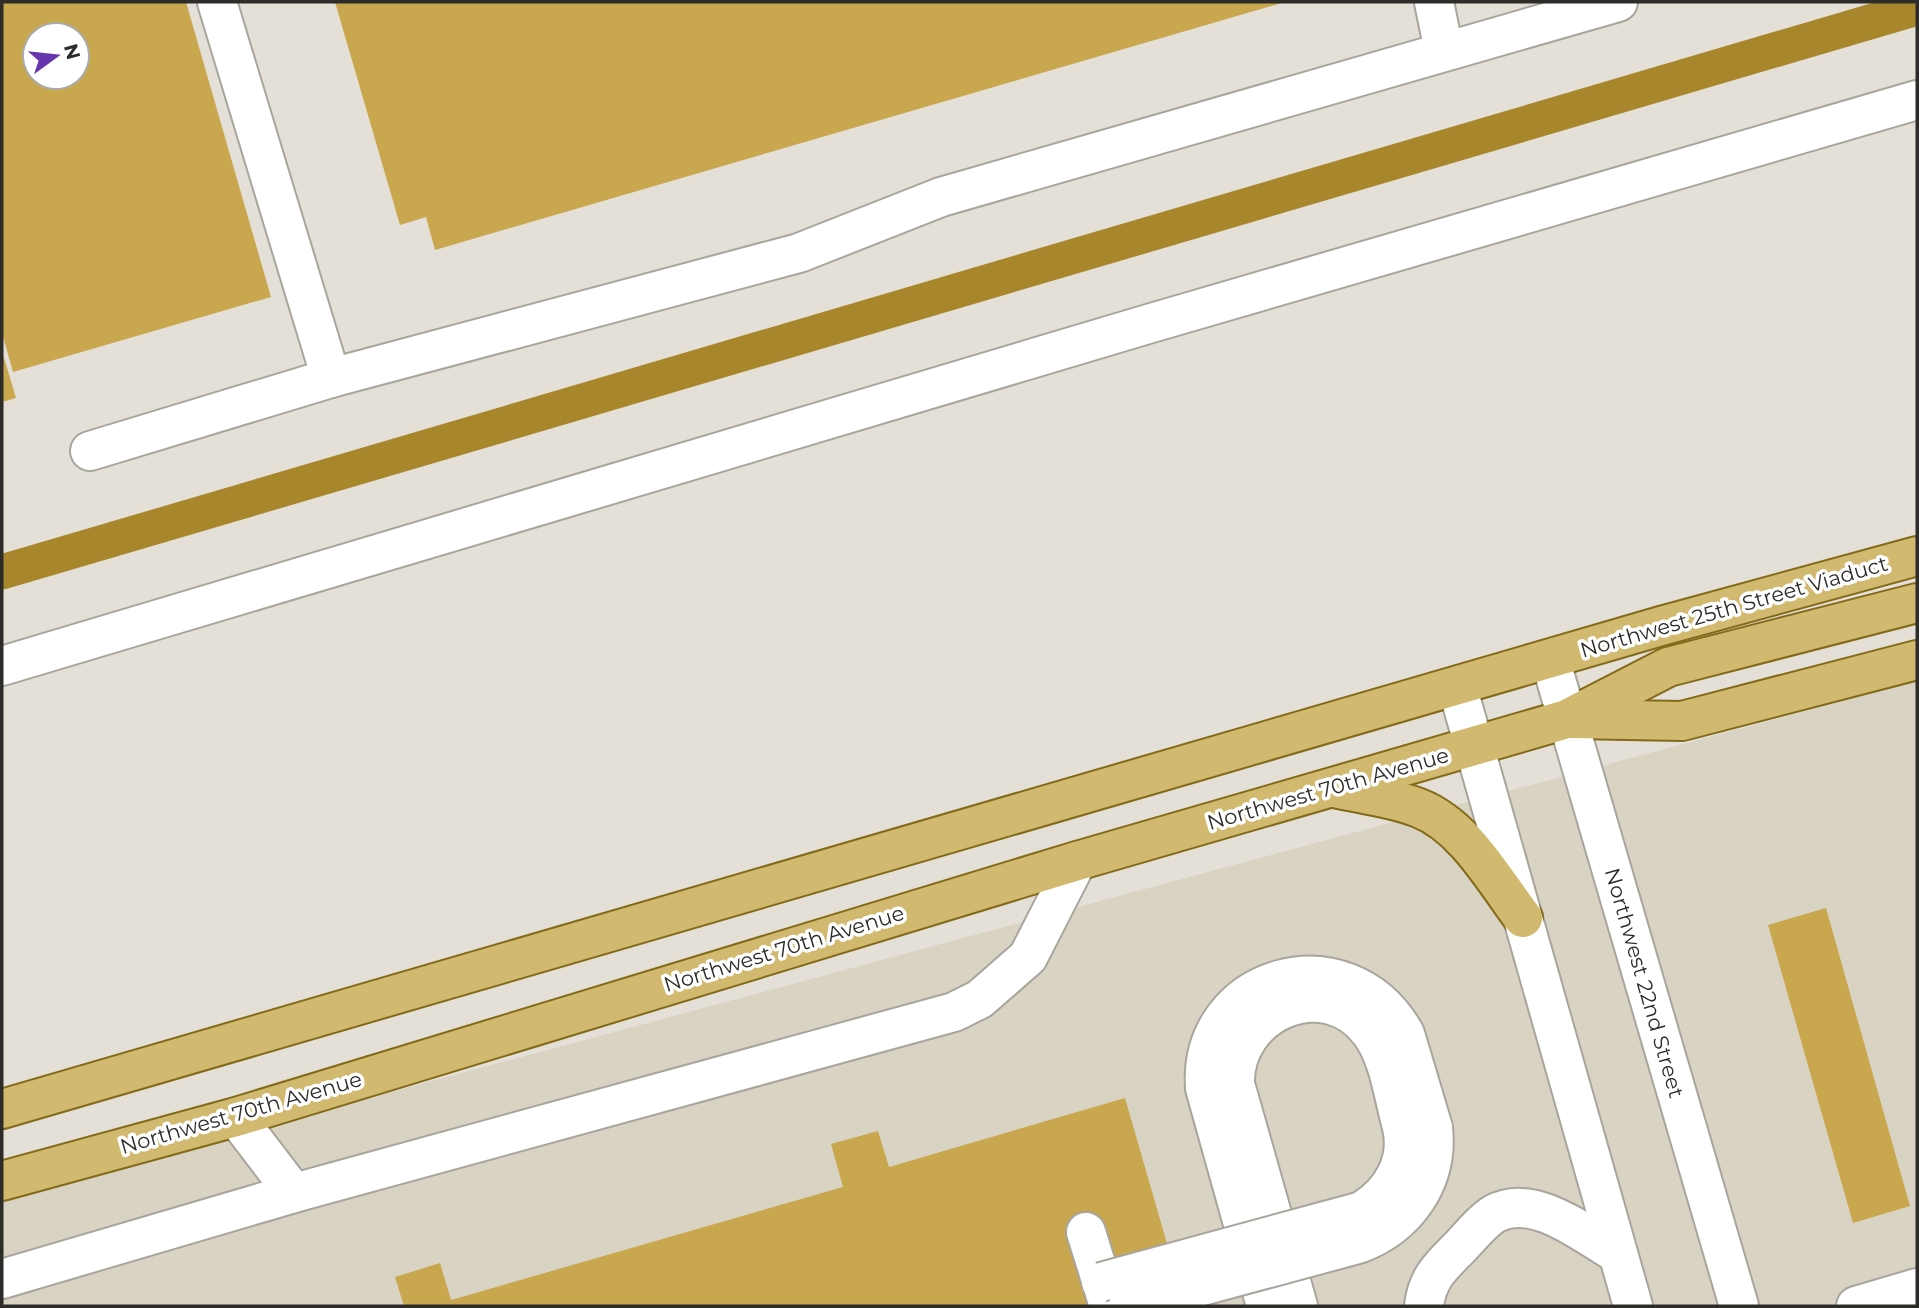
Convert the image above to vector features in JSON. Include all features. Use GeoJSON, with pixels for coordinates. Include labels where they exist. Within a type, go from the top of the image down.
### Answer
{"type":"FeatureCollection","features":[{"type":"Feature","properties":{"kind":"main road","name":"Northwest 25th Street Viaduct"},"geometry":{"type":"LineString","coordinates":[[1550,659],[1661,625],[1917,556]]}},
{"type":"Feature","properties":{"kind":"main road","name":"Northwest 25th Street Viaduct"},"geometry":{"type":"LineString","coordinates":[[1567,719],[1668,667],[1917,603]]}},
{"type":"Feature","properties":{"kind":"main road"},"geometry":{"type":"LineString","coordinates":[[2,1109],[1550,659]]}},
{"type":"Feature","properties":{"kind":"main road"},"geometry":{"type":"LineString","coordinates":[[1567,719],[1682,721],[1917,660]]}},
{"type":"Feature","properties":{"kind":"main road","name":"Northwest 70th Avenue"},"geometry":{"type":"LineString","coordinates":[[2,1181],[236,1117],[1077,861],[1567,719]]}},
{"type":"Feature","properties":{"kind":"main road"},"geometry":{"type":"LineString","coordinates":[[1332,788],[1418,807],[1441,819],[1461,838],[1523,918]]}},
{"type":"Feature","properties":{"kind":"street"},"geometry":{"type":"LineString","coordinates":[[217,2],[331,378]]}},
{"type":"Feature","properties":{"kind":"street"},"geometry":{"type":"LineString","coordinates":[[1434,2],[1444,51]]}},
{"type":"Feature","properties":{"kind":"street"},"geometry":{"type":"LineString","coordinates":[[90,451],[331,378],[799,253],[941,197],[1618,2]]}},
{"type":"Feature","properties":{"kind":"street"},"geometry":{"type":"LineString","coordinates":[[2,666],[1148,324],[1917,100]]}},
{"type":"Feature","properties":{"kind":"street","name":"Northwest 22nd Street"},"geometry":{"type":"LineString","coordinates":[[1550,659],[1739,1306]]}},
{"type":"Feature","properties":{"kind":"street"},"geometry":{"type":"LineString","coordinates":[[1457,686],[1633,1306]]}},
{"type":"Feature","properties":{"kind":"street"},"geometry":{"type":"LineString","coordinates":[[2,1279],[294,1193],[954,1012],[980,999],[1028,957],[1077,861]]}},
{"type":"Feature","properties":{"kind":"street"},"geometry":{"type":"LineString","coordinates":[[1112,1298],[1153,1299],[1255,1271],[1268,1268],[1281,1265],[1358,1244],[1394,1225],[1415,1203],[1429,1171],[1434,1140],[1430,1114],[1411,1048],[1397,1020],[1385,1005],[1365,989],[1338,978],[1296,976],[1254,991],[1225,1019],[1208,1051],[1204,1071],[1212,1121],[1228,1174],[1251,1253],[1254,1266],[1258,1280],[1266,1306]]}},
{"type":"Feature","properties":{"kind":"street"},"geometry":{"type":"LineString","coordinates":[[1112,1298],[1166,1265],[1271,1237],[1284,1233],[1350,1216],[1383,1196],[1397,1172],[1405,1143],[1382,1056],[1370,1032],[1360,1022],[1336,1008],[1321,1004],[1288,1006],[1267,1017],[1245,1041],[1235,1072],[1238,1098],[1276,1228],[1280,1241],[1298,1306]]}},
{"type":"Feature","properties":{"kind":"street"},"geometry":{"type":"LineString","coordinates":[[236,1117],[294,1193]]}},
{"type":"Feature","properties":{"kind":"street"},"geometry":{"type":"LineString","coordinates":[[1424,1306],[1426,1290],[1434,1272],[1493,1215],[1510,1208],[1526,1206],[1543,1213],[1618,1254]]}},
{"type":"Feature","properties":{"kind":"street"},"geometry":{"type":"LineString","coordinates":[[1086,1233],[1112,1298]]}},
{"type":"Feature","properties":{"kind":"street"},"geometry":{"type":"LineString","coordinates":[[1856,1306],[1917,1289]]}},
{"type":"Feature","properties":{"kind":"shaded area"},"geometry":{"type":"Polygon","coordinates":[[[1917,681],[1917,1306],[2,1306],[2,1197],[1917,681]]]}},
{"type":"Feature","properties":{"kind":"building"},"geometry":{"type":"Polygon","coordinates":[[[2,2],[186,2],[271,297],[13,372],[2,333],[2,2]]]}},
{"type":"Feature","properties":{"kind":"building"},"geometry":{"type":"Polygon","coordinates":[[[335,2],[1285,2],[435,250],[426,217],[400,225],[335,2]]]}},
{"type":"Feature","properties":{"kind":"building"},"geometry":{"type":"Polygon","coordinates":[[[2,351],[16,398],[2,402],[2,351]]]}},
{"type":"Feature","properties":{"kind":"building"},"geometry":{"type":"Polygon","coordinates":[[[1826,908],[1910,1206],[1853,1223],[1768,925],[1826,908]]]}},
{"type":"Feature","properties":{"kind":"building"},"geometry":{"type":"Polygon","coordinates":[[[1125,1098],[1185,1306],[404,1306],[395,1277],[440,1263],[451,1300],[843,1187],[831,1144],[878,1131],[889,1167],[1125,1098]]]}},
{"type":"Feature","properties":{"kind":"waterway"},"geometry":{"type":"LineString","coordinates":[[2,572],[1917,8]]}}]}
